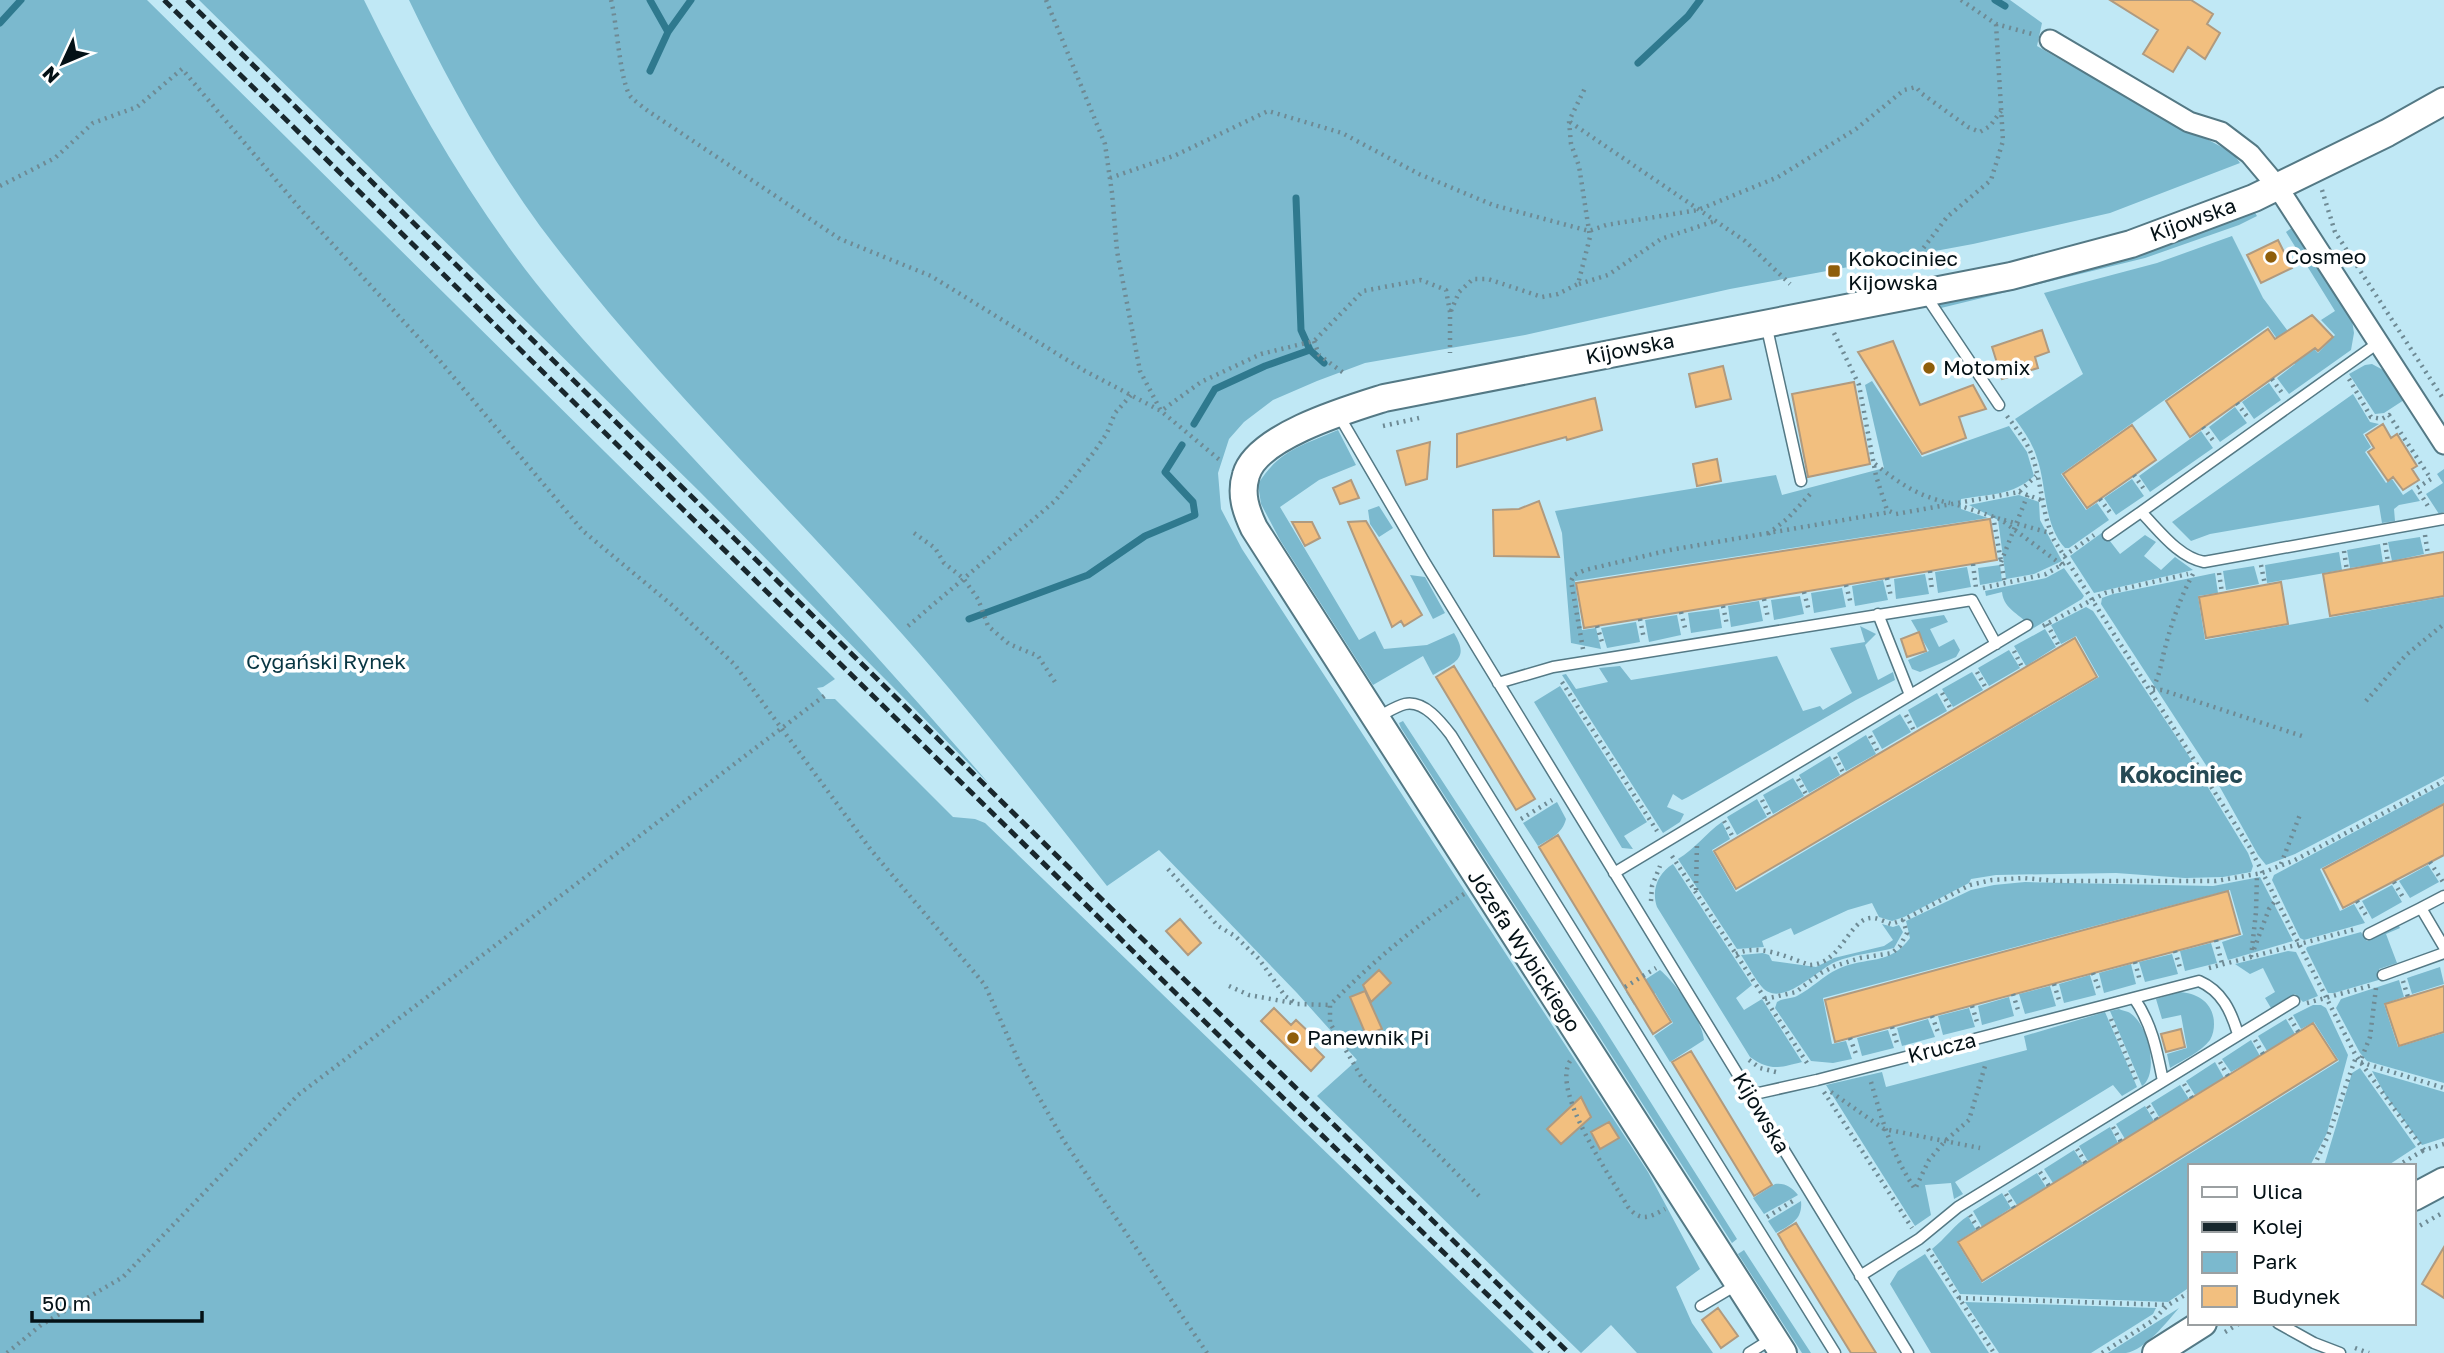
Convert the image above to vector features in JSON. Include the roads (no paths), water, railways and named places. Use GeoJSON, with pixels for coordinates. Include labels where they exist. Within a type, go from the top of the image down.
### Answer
{"type":"FeatureCollection","features":[{"type":"Feature","properties":{"kind":"street"},"geometry":{"type":"LineString","coordinates":[[2050,40],[2189,122],[2221,132],[2250,154],[2277,186],[2444,444]]}},
{"type":"Feature","properties":{"kind":"street","name":"Kijowska"},"geometry":{"type":"LineString","coordinates":[[1267,549],[1246,512],[1246,472],[1255,460],[1274,445],[1337,412],[1384,398],[2011,276],[2131,244],[2254,198],[2387,133],[2444,101]]}},
{"type":"Feature","properties":{"kind":"street","name":"Józefa Wybickiego"},"geometry":{"type":"LineString","coordinates":[[1267,549],[1778,1345]]}},
{"type":"Feature","properties":{"kind":"street"},"geometry":{"type":"LineString","coordinates":[[2416,1196],[2444,1181]]}},
{"type":"Feature","properties":{"kind":"street"},"geometry":{"type":"LineString","coordinates":[[2156,1353],[2200,1325]]}},
{"type":"Feature","properties":{"kind":"lane"},"geometry":{"type":"LineString","coordinates":[[1924,292],[1999,405]]}},
{"type":"Feature","properties":{"kind":"lane"},"geometry":{"type":"LineString","coordinates":[[1766,323],[1801,481]]}},
{"type":"Feature","properties":{"kind":"lane"},"geometry":{"type":"LineString","coordinates":[[2108,535],[2378,343]]}},
{"type":"Feature","properties":{"kind":"lane","name":"Kijowska"},"geometry":{"type":"LineString","coordinates":[[1337,412],[1498,683],[1908,1353]]}},
{"type":"Feature","properties":{"kind":"lane"},"geometry":{"type":"LineString","coordinates":[[2141,512],[2180,551],[2204,562],[2438,524]]}},
{"type":"Feature","properties":{"kind":"lane"},"geometry":{"type":"LineString","coordinates":[[1498,683],[1553,667],[1972,600],[1996,644]]}},
{"type":"Feature","properties":{"kind":"lane"},"geometry":{"type":"LineString","coordinates":[[1878,614],[1910,695]]}},
{"type":"Feature","properties":{"kind":"lane"},"geometry":{"type":"LineString","coordinates":[[1614,873],[1996,644],[2031,628]]}},
{"type":"Feature","properties":{"kind":"lane"},"geometry":{"type":"LineString","coordinates":[[1375,718],[1405,704],[1416,705],[1428,710],[1451,735],[1835,1353]]}},
{"type":"Feature","properties":{"kind":"lane"},"geometry":{"type":"LineString","coordinates":[[2365,929],[2421,908],[2444,896]]}},
{"type":"Feature","properties":{"kind":"lane"},"geometry":{"type":"LineString","coordinates":[[2421,908],[2444,947]]}},
{"type":"Feature","properties":{"kind":"lane"},"geometry":{"type":"LineString","coordinates":[[2383,975],[2444,953]]}},
{"type":"Feature","properties":{"kind":"lane","name":"Krucza"},"geometry":{"type":"LineString","coordinates":[[1750,1096],[2199,981],[2211,986],[2221,997],[2232,1015],[2238,1034]]}},
{"type":"Feature","properties":{"kind":"lane"},"geometry":{"type":"LineString","coordinates":[[2134,998],[2154,1037],[2163,1081]]}},
{"type":"Feature","properties":{"kind":"lane"},"geometry":{"type":"LineString","coordinates":[[1860,1276],[1919,1239],[1958,1207],[2294,1001]]}},
{"type":"Feature","properties":{"kind":"lane"},"geometry":{"type":"LineString","coordinates":[[1701,1306],[1738,1283]]}},
{"type":"Feature","properties":{"kind":"lane"},"geometry":{"type":"LineString","coordinates":[[2282,1325],[2314,1343],[2340,1353]]}},
{"type":"Feature","properties":{"kind":"lane"},"geometry":{"type":"LineString","coordinates":[[1749,1353],[1778,1345]]}},
{"type":"Feature","properties":{"kind":"waterway"},"geometry":{"type":"LineString","coordinates":[[0,23],[21,0]]}},
{"type":"Feature","properties":{"kind":"waterway"},"geometry":{"type":"LineString","coordinates":[[650,0],[668,32]]}},
{"type":"Feature","properties":{"kind":"waterway"},"geometry":{"type":"LineString","coordinates":[[650,71],[668,32],[691,0]]}},
{"type":"Feature","properties":{"kind":"waterway"},"geometry":{"type":"LineString","coordinates":[[1638,63],[1688,16],[1700,0]]}},
{"type":"Feature","properties":{"kind":"waterway"},"geometry":{"type":"LineString","coordinates":[[1995,0],[2005,6]]}},
{"type":"Feature","properties":{"kind":"waterway"},"geometry":{"type":"LineString","coordinates":[[1296,198],[1301,330],[1310,350]]}},
{"type":"Feature","properties":{"kind":"waterway"},"geometry":{"type":"LineString","coordinates":[[1194,424],[1215,389],[1265,366],[1310,350],[1324,363]]}},
{"type":"Feature","properties":{"kind":"waterway"},"geometry":{"type":"LineString","coordinates":[[969,619],[1088,575],[1145,536],[1195,515],[1193,502],[1165,472],[1182,445]]}},
{"type":"Feature","properties":{"kind":"railway"},"geometry":{"type":"LineString","coordinates":[[164,0],[1248,1064],[1548,1353]]}},
{"type":"Feature","properties":{"kind":"railway"},"geometry":{"type":"LineString","coordinates":[[187,0],[1054,853],[1569,1353]]}},
{"type":"Feature","properties":{"kind":"place","name":"Cosmeo"},"geometry":{"type":"Point","coordinates":[2271,257]}},
{"type":"Feature","properties":{"kind":"place","name":"Kokociniec Kijowska"},"geometry":{"type":"Point","coordinates":[1834,271]}},
{"type":"Feature","properties":{"kind":"place","name":"Motomix"},"geometry":{"type":"Point","coordinates":[1929,368]}},
{"type":"Feature","properties":{"kind":"place","name":"Panewnik Pi"},"geometry":{"type":"Point","coordinates":[1293,1038]}},
{"type":"Feature","properties":{"kind":"district","name":"Kokociniec"},"geometry":{"type":"Point","coordinates":[2181,775]}},
{"type":"Feature","properties":{"kind":"park label","name":"Cygański Rynek"},"geometry":{"type":"Point","coordinates":[326,662]}}]}
